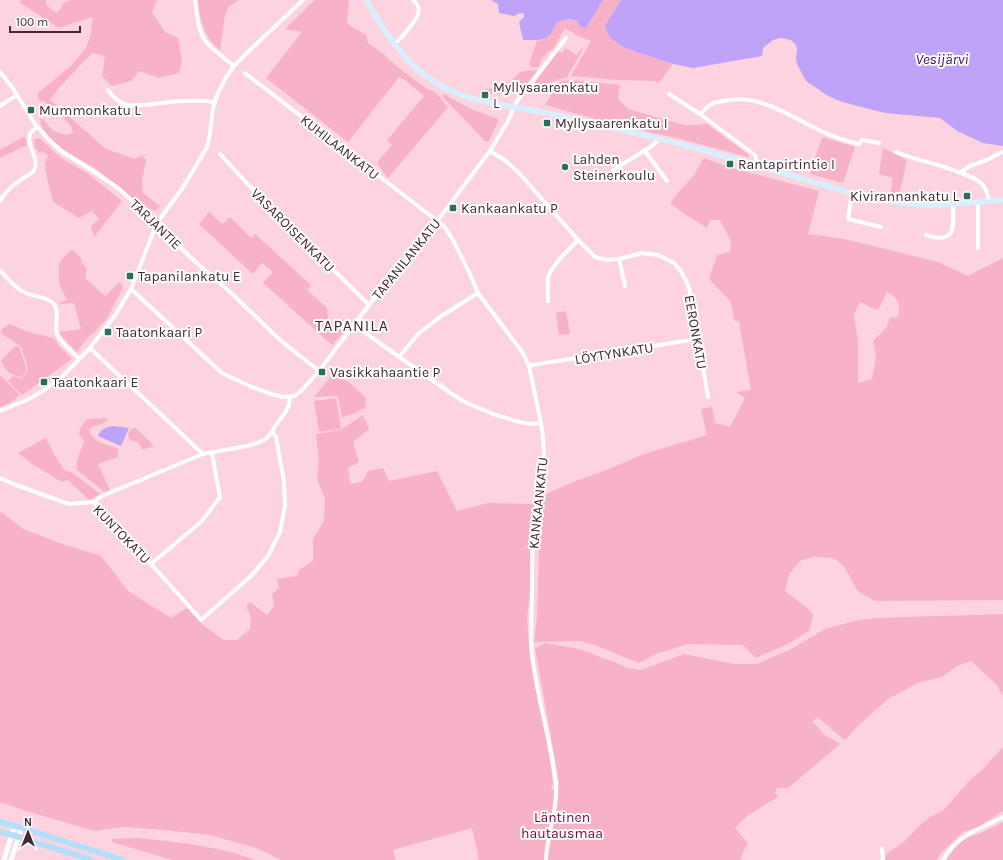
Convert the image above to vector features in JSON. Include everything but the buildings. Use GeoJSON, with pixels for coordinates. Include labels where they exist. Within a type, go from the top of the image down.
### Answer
{"type":"FeatureCollection","features":[{"type":"Feature","properties":{"kind":"main road"},"geometry":{"type":"LineString","coordinates":[[366,0],[394,44],[418,69],[433,81],[468,97],[513,108],[553,114],[683,145],[879,200],[923,205],[1003,200]]}},
{"type":"Feature","properties":{"kind":"main road"},"geometry":{"type":"LineString","coordinates":[[0,822],[123,860]]}},
{"type":"Feature","properties":{"kind":"main road"},"geometry":{"type":"LineString","coordinates":[[0,832],[19,836],[92,860]]}},
{"type":"Feature","properties":{"kind":"street"},"geometry":{"type":"LineString","coordinates":[[195,0],[197,19],[202,34],[207,42],[234,66]]}},
{"type":"Feature","properties":{"kind":"street"},"geometry":{"type":"LineString","coordinates":[[0,411],[27,400],[43,391],[63,376],[90,348],[116,314],[131,289],[157,222],[163,216],[184,186],[207,147],[214,102],[221,87],[234,66],[303,0]]}},
{"type":"Feature","properties":{"kind":"street"},"geometry":{"type":"LineString","coordinates":[[394,44],[404,34],[418,15],[418,8],[416,2],[413,0]]}},
{"type":"Feature","properties":{"kind":"street","name":"TAPANILANKATU"},"geometry":{"type":"LineString","coordinates":[[290,396],[295,396],[302,390],[319,371],[490,151],[517,101],[566,38]]}},
{"type":"Feature","properties":{"kind":"street","name":"TARJANTIE"},"geometry":{"type":"LineString","coordinates":[[0,72],[17,95],[37,127],[48,139],[61,151],[118,188],[157,222],[190,257],[230,292],[280,340],[319,371]]}},
{"type":"Feature","properties":{"kind":"street","name":"KUHILAANKATU"},"geometry":{"type":"LineString","coordinates":[[245,73],[436,220]]}},
{"type":"Feature","properties":{"kind":"street"},"geometry":{"type":"LineString","coordinates":[[108,90],[118,101],[127,105],[172,102],[214,102]]}},
{"type":"Feature","properties":{"kind":"street"},"geometry":{"type":"LineString","coordinates":[[669,94],[700,114],[754,155],[756,159],[755,165]]}},
{"type":"Feature","properties":{"kind":"street"},"geometry":{"type":"LineString","coordinates":[[0,106],[17,95]]}},
{"type":"Feature","properties":{"kind":"street"},"geometry":{"type":"LineString","coordinates":[[700,114],[712,104],[728,100],[759,101],[781,110],[800,121],[833,136],[858,144],[862,140],[879,143]]}},
{"type":"Feature","properties":{"kind":"street"},"geometry":{"type":"LineString","coordinates":[[0,201],[11,186],[33,172],[36,168],[29,136],[37,127]]}},
{"type":"Feature","properties":{"kind":"street"},"geometry":{"type":"LineString","coordinates":[[613,170],[656,144],[659,139]]}},
{"type":"Feature","properties":{"kind":"street","name":"EERONKATU"},"geometry":{"type":"LineString","coordinates":[[490,151],[506,161],[520,174],[578,240],[596,257],[606,260],[642,254],[658,254],[674,263],[681,271],[688,285],[692,299],[708,397]]}},
{"type":"Feature","properties":{"kind":"street"},"geometry":{"type":"LineString","coordinates":[[645,151],[667,181]]}},
{"type":"Feature","properties":{"kind":"street"},"geometry":{"type":"LineString","coordinates":[[896,152],[961,172],[972,177],[982,184],[987,193],[988,201]]}},
{"type":"Feature","properties":{"kind":"street"},"geometry":{"type":"LineString","coordinates":[[961,172],[970,166],[987,160],[1002,152]]}},
{"type":"Feature","properties":{"kind":"street","name":"VASAROISENKATU"},"geometry":{"type":"LineString","coordinates":[[220,154],[257,194],[369,305]]}},
{"type":"Feature","properties":{"kind":"street"},"geometry":{"type":"LineString","coordinates":[[852,193],[848,219],[881,227]]}},
{"type":"Feature","properties":{"kind":"street"},"geometry":{"type":"LineString","coordinates":[[978,202],[978,248]]}},
{"type":"Feature","properties":{"kind":"street"},"geometry":{"type":"LineString","coordinates":[[926,235],[944,238],[948,237],[953,226],[953,204]]}},
{"type":"Feature","properties":{"kind":"street","name":"KANKAANKATU"},"geometry":{"type":"LineString","coordinates":[[436,220],[444,226],[451,236],[478,293],[523,353],[529,366],[541,423],[544,456],[542,478],[533,525],[531,645],[532,661],[556,783],[556,804],[546,860]]}},
{"type":"Feature","properties":{"kind":"street"},"geometry":{"type":"LineString","coordinates":[[548,301],[549,276],[556,264],[578,240]]}},
{"type":"Feature","properties":{"kind":"street"},"geometry":{"type":"LineString","coordinates":[[619,259],[625,286]]}},
{"type":"Feature","properties":{"kind":"street"},"geometry":{"type":"LineString","coordinates":[[0,270],[12,283],[27,294],[50,300],[55,305],[56,331],[60,339],[80,359]]}},
{"type":"Feature","properties":{"kind":"street"},"geometry":{"type":"LineString","coordinates":[[94,502],[102,496],[203,454],[257,443],[268,437],[285,414],[289,405],[290,396],[283,397],[252,387],[222,373],[131,289]]}},
{"type":"Feature","properties":{"kind":"street"},"geometry":{"type":"LineString","coordinates":[[400,357],[418,334],[440,317],[478,293]]}},
{"type":"Feature","properties":{"kind":"street"},"geometry":{"type":"LineString","coordinates":[[354,325],[467,403],[493,414],[519,422],[531,424],[541,423]]}},
{"type":"Feature","properties":{"kind":"street","name":"LÖYTYNKATU"},"geometry":{"type":"LineString","coordinates":[[529,366],[698,339]]}},
{"type":"Feature","properties":{"kind":"street"},"geometry":{"type":"LineString","coordinates":[[90,348],[203,454]]}},
{"type":"Feature","properties":{"kind":"street","name":"KUNTOKATU"},"geometry":{"type":"LineString","coordinates":[[0,478],[69,504],[94,502],[201,620],[252,575],[268,556],[280,532],[285,506],[284,482],[276,437],[272,431]]}},
{"type":"Feature","properties":{"kind":"street"},"geometry":{"type":"LineString","coordinates":[[151,564],[202,521],[220,497],[212,453]]}},
{"type":"Feature","properties":{"kind":"street"},"geometry":{"type":"LineString","coordinates":[[943,860],[962,838],[969,833],[1003,817]]}},
{"type":"Feature","properties":{"kind":"street"},"geometry":{"type":"LineString","coordinates":[[4,860],[15,828],[19,827],[19,836],[11,860]]}},
{"type":"Feature","properties":{"kind":"street"},"geometry":{"type":"LineString","coordinates":[[882,849],[882,860]]}},
{"type":"Feature","properties":{"kind":"green space"},"geometry":{"type":"Polygon","coordinates":[[[21,0],[46,0],[46,5],[57,13],[65,2],[71,0],[157,0],[152,12],[165,32],[178,38],[182,60],[179,73],[159,78],[139,71],[131,81],[112,86],[102,76],[105,56],[92,53],[58,89],[50,100],[106,149],[135,159],[142,155],[146,160],[142,181],[143,193],[160,206],[155,211],[137,202],[96,169],[64,150],[49,137],[40,124],[40,119],[43,119],[53,131],[66,135],[73,133],[71,126],[58,112],[43,101],[41,102],[38,98],[38,93],[71,66],[86,48],[90,37],[93,17],[59,28],[19,2],[21,0]]]}},
{"type":"Feature","properties":{"kind":"green space"},"geometry":{"type":"Polygon","coordinates":[[[198,0],[239,0],[229,6],[225,15],[220,50],[210,40],[204,28],[201,21],[198,0]]]}},
{"type":"Feature","properties":{"kind":"green space"},"geometry":{"type":"Polygon","coordinates":[[[315,0],[349,0],[347,22],[349,25],[366,35],[368,43],[399,68],[427,89],[435,92],[448,107],[388,178],[377,163],[392,145],[387,140],[424,96],[406,81],[399,77],[348,142],[266,78],[302,32],[285,29],[315,0]]]}},
{"type":"Feature","properties":{"kind":"green space"},"geometry":{"type":"Polygon","coordinates":[[[603,0],[621,0],[621,46],[673,64],[659,83],[655,81],[618,80],[571,76],[591,41],[578,36],[565,28],[554,48],[541,60],[539,67],[532,67],[529,64],[537,40],[542,41],[554,29],[557,22],[572,20],[586,28],[603,0]]]}},
{"type":"Feature","properties":{"kind":"green space"},"geometry":{"type":"Polygon","coordinates":[[[565,48],[577,55],[582,48],[583,49],[567,77],[529,91],[558,51],[562,53],[565,48]]]}},
{"type":"Feature","properties":{"kind":"green space"},"geometry":{"type":"Polygon","coordinates":[[[537,70],[527,83],[516,92],[510,94],[498,94],[478,92],[509,83],[520,72],[537,70]]]}},
{"type":"Feature","properties":{"kind":"green space"},"geometry":{"type":"Polygon","coordinates":[[[571,80],[620,85],[618,99],[628,109],[684,125],[707,124],[749,155],[748,157],[681,139],[621,126],[545,105],[560,81],[571,80]]]}},
{"type":"Feature","properties":{"kind":"green space"},"geometry":{"type":"Polygon","coordinates":[[[444,94],[469,108],[498,119],[489,141],[486,142],[442,96],[444,94]]]}},
{"type":"Feature","properties":{"kind":"green space"},"geometry":{"type":"Polygon","coordinates":[[[23,137],[26,138],[27,145],[0,158],[0,150],[23,137]]]}},
{"type":"Feature","properties":{"kind":"green space"},"geometry":{"type":"Polygon","coordinates":[[[822,137],[855,147],[843,183],[810,174],[822,137]]]}},
{"type":"Feature","properties":{"kind":"green space"},"geometry":{"type":"Polygon","coordinates":[[[34,139],[41,139],[55,153],[87,173],[122,201],[94,237],[91,226],[99,219],[92,211],[79,218],[53,202],[46,174],[45,164],[48,156],[44,152],[39,153],[35,147],[34,139]]]}},
{"type":"Feature","properties":{"kind":"green space"},"geometry":{"type":"Polygon","coordinates":[[[883,148],[907,160],[899,196],[890,195],[893,178],[879,174],[883,148]]]}},
{"type":"Feature","properties":{"kind":"green space"},"geometry":{"type":"Polygon","coordinates":[[[704,158],[733,168],[819,191],[808,234],[844,239],[938,262],[968,276],[1003,258],[1003,600],[875,601],[860,593],[855,587],[845,568],[838,561],[832,558],[813,557],[800,561],[789,574],[785,591],[813,614],[810,630],[790,643],[756,658],[743,645],[688,644],[656,654],[639,663],[600,647],[580,641],[534,642],[537,617],[539,549],[538,522],[544,495],[644,454],[707,435],[701,409],[712,407],[715,423],[730,427],[745,398],[736,392],[751,390],[739,322],[734,320],[731,302],[709,279],[717,255],[730,252],[731,241],[720,220],[710,220],[707,228],[670,203],[694,175],[704,158]],[[887,292],[880,307],[876,310],[860,302],[854,315],[858,342],[858,383],[872,379],[876,358],[873,341],[886,328],[890,318],[898,317],[898,302],[887,292]]]}},
{"type":"Feature","properties":{"kind":"green space"},"geometry":{"type":"Polygon","coordinates":[[[209,212],[222,224],[230,217],[251,238],[255,234],[311,285],[307,290],[327,308],[328,320],[343,332],[332,345],[263,283],[273,272],[262,263],[253,274],[199,224],[209,212]]]}},
{"type":"Feature","properties":{"kind":"green space"},"geometry":{"type":"Polygon","coordinates":[[[71,250],[73,250],[82,259],[81,261],[87,269],[85,275],[86,279],[105,296],[120,282],[123,287],[108,317],[95,332],[88,337],[77,352],[59,332],[81,329],[74,303],[60,304],[60,302],[67,300],[59,284],[59,264],[71,250]]]}},
{"type":"Feature","properties":{"kind":"green space"},"geometry":{"type":"Polygon","coordinates":[[[566,311],[570,334],[559,335],[556,313],[566,311]]]}},
{"type":"Feature","properties":{"kind":"green space"},"geometry":{"type":"Polygon","coordinates":[[[10,324],[28,332],[54,338],[59,346],[72,359],[22,395],[8,381],[13,376],[21,379],[27,372],[27,364],[21,347],[1,333],[2,329],[10,324]]]}},
{"type":"Feature","properties":{"kind":"green space"},"geometry":{"type":"Polygon","coordinates":[[[15,346],[19,347],[26,367],[26,372],[21,377],[9,372],[1,361],[15,346]]]}},
{"type":"Feature","properties":{"kind":"green space"},"geometry":{"type":"Polygon","coordinates":[[[0,375],[20,395],[10,403],[0,407],[0,375]]]}},
{"type":"Feature","properties":{"kind":"green space"},"geometry":{"type":"Polygon","coordinates":[[[332,375],[349,382],[366,398],[365,408],[353,414],[342,417],[338,396],[314,397],[332,375]]]}},
{"type":"Feature","properties":{"kind":"green space"},"geometry":{"type":"Polygon","coordinates":[[[336,398],[341,429],[319,432],[314,401],[336,398]]]}},
{"type":"Feature","properties":{"kind":"green space","name":"Läntinen hautausmaa"},"geometry":{"type":"Polygon","coordinates":[[[363,415],[369,429],[353,442],[359,462],[348,468],[350,484],[362,482],[368,471],[383,468],[389,481],[437,471],[457,511],[488,503],[534,504],[530,549],[530,595],[527,617],[529,643],[553,782],[551,790],[558,790],[559,782],[535,648],[546,643],[579,649],[627,668],[641,670],[684,654],[734,664],[757,664],[793,648],[825,629],[855,621],[875,618],[1003,614],[1003,696],[996,684],[971,661],[957,666],[944,676],[918,683],[888,699],[860,724],[845,740],[817,717],[812,722],[824,735],[840,744],[788,788],[777,788],[775,793],[778,797],[747,816],[735,828],[748,843],[741,860],[479,860],[472,828],[393,850],[396,860],[281,860],[256,848],[210,835],[123,827],[95,831],[0,802],[0,511],[23,529],[65,545],[101,556],[128,591],[171,618],[187,608],[204,626],[224,640],[237,640],[250,629],[251,617],[246,606],[250,602],[267,615],[274,606],[272,594],[279,588],[277,579],[297,576],[299,570],[313,561],[313,539],[324,521],[325,498],[317,480],[319,462],[316,434],[341,430],[363,415]]]}},
{"type":"Feature","properties":{"kind":"green space"},"geometry":{"type":"Polygon","coordinates":[[[105,418],[108,420],[102,424],[93,426],[89,430],[93,437],[97,440],[118,449],[118,457],[98,464],[110,490],[105,492],[77,470],[76,466],[84,440],[79,434],[80,429],[87,419],[105,418]]]}},
{"type":"Feature","properties":{"kind":"green space"},"geometry":{"type":"Polygon","coordinates":[[[136,428],[154,446],[142,450],[139,443],[129,439],[128,434],[131,429],[136,428]]]}},
{"type":"Feature","properties":{"kind":"green space"},"geometry":{"type":"Polygon","coordinates":[[[46,438],[64,470],[73,473],[100,494],[89,500],[68,480],[62,482],[32,464],[18,453],[46,438]]]}},
{"type":"Feature","properties":{"kind":"green space"},"geometry":{"type":"Polygon","coordinates":[[[1003,747],[1003,811],[978,827],[963,832],[941,853],[937,860],[885,860],[887,853],[904,842],[920,825],[930,817],[944,810],[968,782],[984,768],[1003,747]]]}},
{"type":"Feature","properties":{"kind":"green space"},"geometry":{"type":"Polygon","coordinates":[[[1003,822],[1003,860],[946,860],[959,842],[1003,822]]]}},
{"type":"Feature","properties":{"kind":"green space"},"geometry":{"type":"Polygon","coordinates":[[[138,838],[204,846],[245,856],[255,860],[172,860],[112,842],[112,839],[138,838]]]}},
{"type":"Feature","properties":{"kind":"water"},"geometry":{"type":"Polygon","coordinates":[[[491,0],[603,0],[586,28],[580,27],[577,21],[569,19],[557,22],[551,34],[544,39],[523,40],[519,22],[524,17],[524,14],[520,13],[514,16],[499,13],[498,4],[491,0]]]}},
{"type":"Feature","properties":{"kind":"water","name":"Vesijärvi"},"geometry":{"type":"Polygon","coordinates":[[[621,0],[1003,0],[1003,146],[983,143],[957,131],[940,118],[885,113],[842,102],[828,96],[806,81],[797,64],[796,45],[791,40],[781,38],[773,40],[763,48],[762,56],[693,68],[673,64],[636,52],[621,46],[610,37],[605,26],[621,0]]]}},
{"type":"Feature","properties":{"kind":"water"},"geometry":{"type":"Polygon","coordinates":[[[114,426],[129,428],[121,446],[98,436],[99,433],[107,427],[114,426]]]}},
{"type":"Feature","properties":{"kind":"place","name":"Myllysaarenkatu L"},"geometry":{"type":"Point","coordinates":[485,95]}},
{"type":"Feature","properties":{"kind":"place","name":"Mummonkatu L"},"geometry":{"type":"Point","coordinates":[31,110]}},
{"type":"Feature","properties":{"kind":"place","name":"Myllysaarenkatu I"},"geometry":{"type":"Point","coordinates":[547,123]}},
{"type":"Feature","properties":{"kind":"place","name":"Rantapirtintie I"},"geometry":{"type":"Point","coordinates":[730,164]}},
{"type":"Feature","properties":{"kind":"place","name":"Lahden Steinerkoulu"},"geometry":{"type":"Point","coordinates":[565,167]}},
{"type":"Feature","properties":{"kind":"place","name":"Kivirannankatu L"},"geometry":{"type":"Point","coordinates":[967,196]}},
{"type":"Feature","properties":{"kind":"place","name":"Kankaankatu P"},"geometry":{"type":"Point","coordinates":[453,208]}},
{"type":"Feature","properties":{"kind":"place","name":"Tapanilankatu E"},"geometry":{"type":"Point","coordinates":[130,276]}},
{"type":"Feature","properties":{"kind":"place","name":"Taatonkaari P"},"geometry":{"type":"Point","coordinates":[108,332]}},
{"type":"Feature","properties":{"kind":"place","name":"Vasikkahaantie P"},"geometry":{"type":"Point","coordinates":[322,372]}},
{"type":"Feature","properties":{"kind":"place","name":"Taatonkaari E"},"geometry":{"type":"Point","coordinates":[44,382]}},
{"type":"Feature","properties":{"kind":"district","name":"TAPANILA"},"geometry":{"type":"Point","coordinates":[352,325]}}]}
